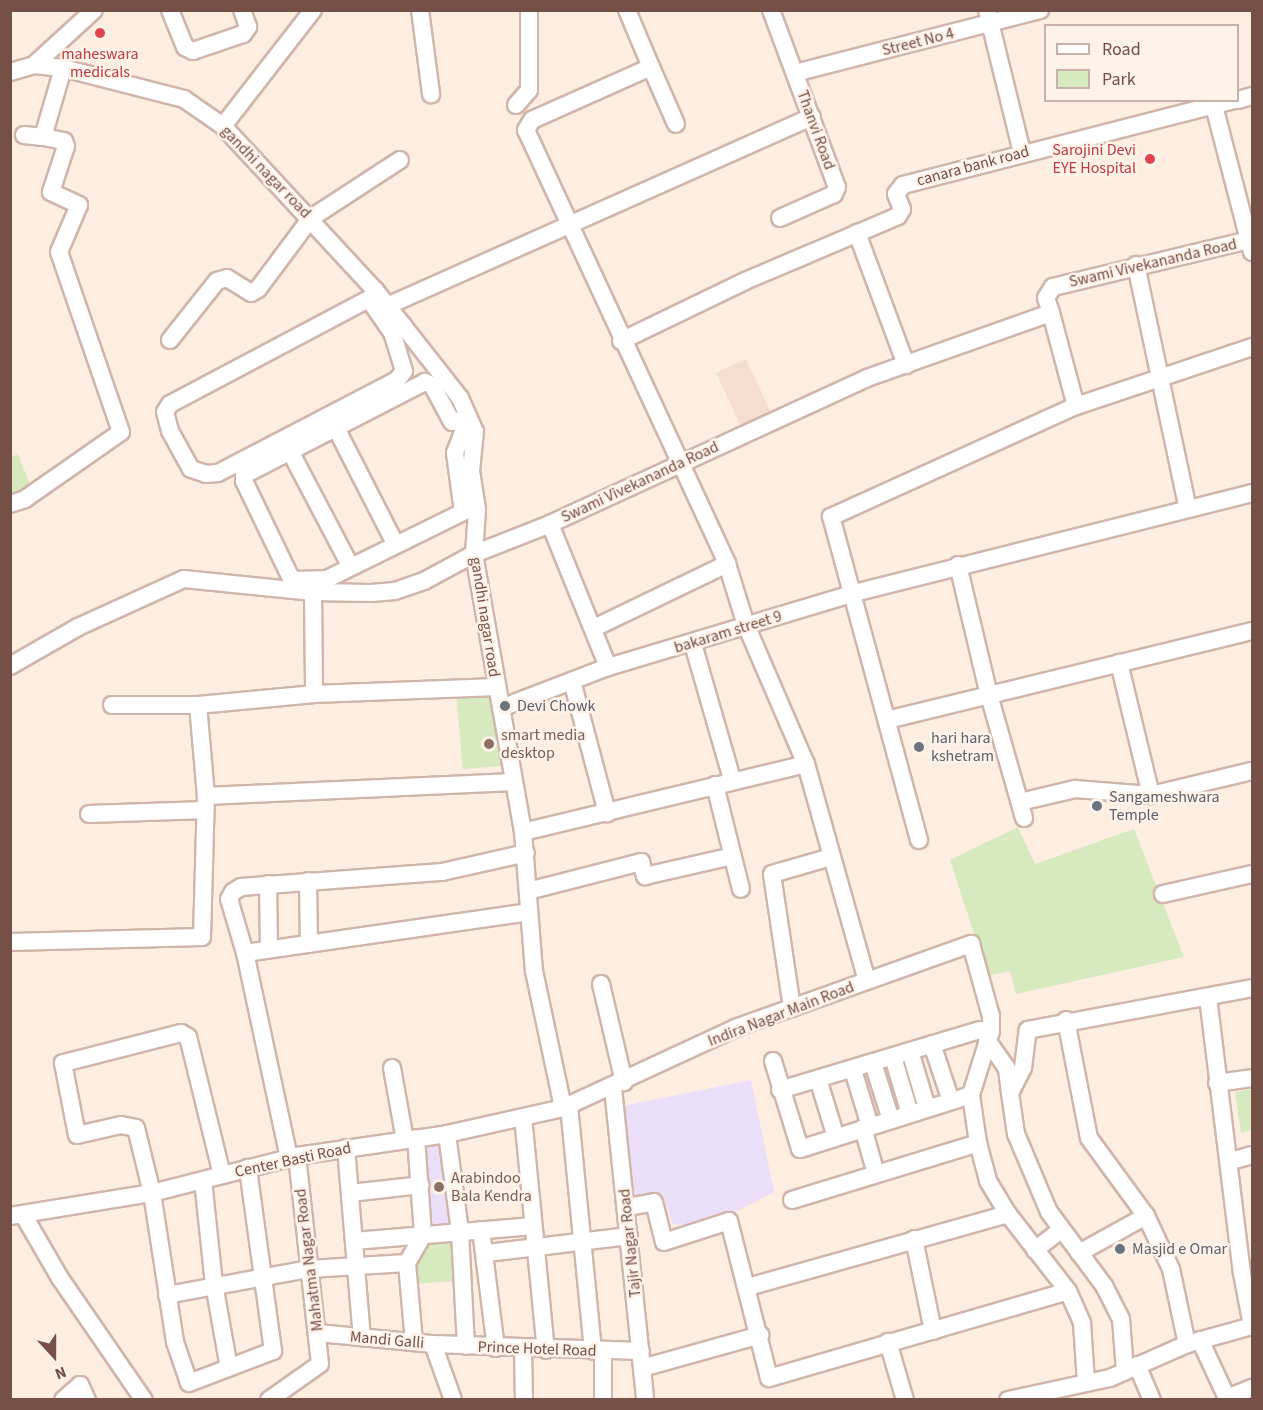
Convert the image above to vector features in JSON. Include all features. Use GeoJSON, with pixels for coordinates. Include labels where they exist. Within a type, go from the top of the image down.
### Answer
{"type":"FeatureCollection","features":[{"type":"Feature","properties":{"kind":"street"},"geometry":{"type":"LineString","coordinates":[[10,72],[34,65],[94,10]]}},
{"type":"Feature","properties":{"kind":"street"},"geometry":{"type":"LineString","coordinates":[[170,10],[185,47],[193,51],[243,34],[248,27],[242,10]]}},
{"type":"Feature","properties":{"kind":"street"},"geometry":{"type":"LineString","coordinates":[[223,126],[313,10]]}},
{"type":"Feature","properties":{"kind":"street"},"geometry":{"type":"LineString","coordinates":[[420,10],[431,94]]}},
{"type":"Feature","properties":{"kind":"street"},"geometry":{"type":"LineString","coordinates":[[516,105],[529,90],[529,10]]}},
{"type":"Feature","properties":{"kind":"street"},"geometry":{"type":"LineString","coordinates":[[627,10],[676,124]]}},
{"type":"Feature","properties":{"kind":"street","name":"Thanvi Road"},"geometry":{"type":"LineString","coordinates":[[771,10],[837,187],[834,194],[780,218]]}},
{"type":"Feature","properties":{"kind":"street","name":"Street No 4"},"geometry":{"type":"LineString","coordinates":[[795,73],[989,17],[1040,10]]}},
{"type":"Feature","properties":{"kind":"street"},"geometry":{"type":"LineString","coordinates":[[989,17],[1022,153]]}},
{"type":"Feature","properties":{"kind":"street","name":"gandhi nagar road"},"geometry":{"type":"LineString","coordinates":[[34,65],[63,68],[184,99],[223,126],[311,218],[378,300],[397,329],[460,398],[465,425],[475,448],[471,471],[477,510],[474,554],[523,832],[534,971],[566,1107],[603,1400]]}},
{"type":"Feature","properties":{"kind":"street"},"geometry":{"type":"LineString","coordinates":[[651,67],[526,125],[621,341],[727,564],[746,625],[806,764],[867,981]]}},
{"type":"Feature","properties":{"kind":"street"},"geometry":{"type":"LineString","coordinates":[[43,137],[63,68]]}},
{"type":"Feature","properties":{"kind":"street","name":"canara bank road"},"geometry":{"type":"LineString","coordinates":[[621,341],[901,213],[896,194],[903,185],[1229,102]]}},
{"type":"Feature","properties":{"kind":"street","name":"Swami Vivekananda Road"},"geometry":{"type":"LineString","coordinates":[[10,666],[78,627],[184,579],[313,592],[395,591],[424,581],[474,554],[550,524],[867,378],[1051,313],[1046,298],[1053,287],[1136,266],[1251,246],[1214,106]]}},
{"type":"Feature","properties":{"kind":"street"},"geometry":{"type":"LineString","coordinates":[[397,329],[404,371],[397,380],[218,473],[206,474],[191,469],[171,430],[165,412],[170,404],[359,303],[378,300],[569,226],[812,117]]}},
{"type":"Feature","properties":{"kind":"street"},"geometry":{"type":"LineString","coordinates":[[10,504],[25,499],[121,432],[59,252],[79,205],[51,192],[66,146],[64,141],[24,135]]}},
{"type":"Feature","properties":{"kind":"street"},"geometry":{"type":"LineString","coordinates":[[170,340],[217,281],[227,278],[251,293],[258,289],[311,218],[400,160]]}},
{"type":"Feature","properties":{"kind":"street"},"geometry":{"type":"LineString","coordinates":[[857,233],[906,365]]}},
{"type":"Feature","properties":{"kind":"street"},"geometry":{"type":"LineString","coordinates":[[1136,266],[1188,509]]}},
{"type":"Feature","properties":{"kind":"street"},"geometry":{"type":"LineString","coordinates":[[1051,313],[1076,406]]}},
{"type":"Feature","properties":{"kind":"street"},"geometry":{"type":"LineString","coordinates":[[919,840],[854,593],[831,517],[1076,406],[1159,375],[1252,347]]}},
{"type":"Feature","properties":{"kind":"street"},"geometry":{"type":"LineString","coordinates":[[425,382],[432,385],[450,420],[465,425],[455,453],[463,512],[327,579],[295,580],[290,576],[243,478],[336,428],[425,382]]}},
{"type":"Feature","properties":{"kind":"street"},"geometry":{"type":"LineString","coordinates":[[336,428],[396,545]]}},
{"type":"Feature","properties":{"kind":"street"},"geometry":{"type":"LineString","coordinates":[[290,451],[351,567]]}},
{"type":"Feature","properties":{"kind":"street","name":"bakaram street 9"},"geometry":{"type":"LineString","coordinates":[[501,708],[608,667],[693,644],[746,625],[854,593],[958,565],[1252,493]]}},
{"type":"Feature","properties":{"kind":"street"},"geometry":{"type":"LineString","coordinates":[[550,524],[608,667]]}},
{"type":"Feature","properties":{"kind":"street"},"geometry":{"type":"LineString","coordinates":[[594,628],[727,564]]}},
{"type":"Feature","properties":{"kind":"street"},"geometry":{"type":"LineString","coordinates":[[958,565],[989,695],[1022,810],[1075,789],[1150,795],[1252,771]]}},
{"type":"Feature","properties":{"kind":"street"},"geometry":{"type":"LineString","coordinates":[[313,592],[314,694]]}},
{"type":"Feature","properties":{"kind":"street"},"geometry":{"type":"LineString","coordinates":[[887,720],[1252,631]]}},
{"type":"Feature","properties":{"kind":"street"},"geometry":{"type":"LineString","coordinates":[[693,644],[732,779]]}},
{"type":"Feature","properties":{"kind":"street"},"geometry":{"type":"LineString","coordinates":[[1119,663],[1150,795]]}},
{"type":"Feature","properties":{"kind":"street"},"geometry":{"type":"LineString","coordinates":[[572,681],[607,813]]}},
{"type":"Feature","properties":{"kind":"street"},"geometry":{"type":"LineString","coordinates":[[112,705],[198,705],[314,694],[497,687]]}},
{"type":"Feature","properties":{"kind":"street"},"geometry":{"type":"LineString","coordinates":[[10,942],[202,937],[206,803],[198,705]]}},
{"type":"Feature","properties":{"kind":"street"},"geometry":{"type":"LineString","coordinates":[[523,832],[607,813],[732,779],[806,764]]}},
{"type":"Feature","properties":{"kind":"street"},"geometry":{"type":"LineString","coordinates":[[88,814],[206,803],[514,782]]}},
{"type":"Feature","properties":{"kind":"street"},"geometry":{"type":"LineString","coordinates":[[715,785],[741,889]]}},
{"type":"Feature","properties":{"kind":"street"},"geometry":{"type":"LineString","coordinates":[[269,948],[268,884],[442,872],[526,853]]}},
{"type":"Feature","properties":{"kind":"street"},"geometry":{"type":"LineString","coordinates":[[528,891],[641,862],[645,876],[733,856]]}},
{"type":"Feature","properties":{"kind":"street"},"geometry":{"type":"LineString","coordinates":[[792,1008],[772,874],[831,857]]}},
{"type":"Feature","properties":{"kind":"street"},"geometry":{"type":"LineString","coordinates":[[1163,894],[1252,874]]}},
{"type":"Feature","properties":{"kind":"street"},"geometry":{"type":"LineString","coordinates":[[308,881],[309,944]]}},
{"type":"Feature","properties":{"kind":"street","name":"Mahatma Nagar Road"},"geometry":{"type":"LineString","coordinates":[[268,884],[241,887],[229,899],[245,952],[293,1157],[318,1333],[320,1364],[269,1400]]}},
{"type":"Feature","properties":{"kind":"street"},"geometry":{"type":"LineString","coordinates":[[245,952],[529,912]]}},
{"type":"Feature","properties":{"kind":"street","name":"Indira Nagar Main Road"},"geometry":{"type":"LineString","coordinates":[[566,1107],[619,1085],[735,1028],[971,944],[991,1016],[989,1035]]}},
{"type":"Feature","properties":{"kind":"street","name":"Tajir Nagar Road"},"geometry":{"type":"LineString","coordinates":[[601,984],[619,1085],[629,1236],[645,1400]]}},
{"type":"Feature","properties":{"kind":"street"},"geometry":{"type":"LineString","coordinates":[[1010,1093],[1023,1068],[1030,1028],[1066,1020],[1208,998],[1252,988]]}},
{"type":"Feature","properties":{"kind":"street"},"geometry":{"type":"LineString","coordinates":[[1008,1400],[1062,1393],[1086,1381],[1131,1368],[1193,1342],[1252,1326],[1247,1271],[1217,1083],[1208,998]]}},
{"type":"Feature","properties":{"kind":"street"},"geometry":{"type":"LineString","coordinates":[[1066,1020],[1089,1138],[1146,1216],[1171,1269],[1193,1342],[1228,1399],[1252,1388]]}},
{"type":"Feature","properties":{"kind":"street"},"geometry":{"type":"LineString","coordinates":[[222,1175],[188,1037],[181,1033],[63,1063],[74,1131],[84,1136],[121,1125],[136,1128],[152,1193],[176,1342],[189,1383],[273,1352],[248,1168]]}},
{"type":"Feature","properties":{"kind":"street"},"geometry":{"type":"LineString","coordinates":[[780,1090],[853,1070],[932,1044],[989,1035]]}},
{"type":"Feature","properties":{"kind":"street"},"geometry":{"type":"LineString","coordinates":[[989,1035],[1007,1069],[1016,1134],[1024,1157],[1061,1230],[1105,1287],[1121,1319],[1131,1368],[1152,1400]]}},
{"type":"Feature","properties":{"kind":"street"},"geometry":{"type":"LineString","coordinates":[[989,1035],[970,1095],[978,1143],[988,1181],[1008,1214],[1068,1291],[1082,1323],[1086,1381]]}},
{"type":"Feature","properties":{"kind":"street"},"geometry":{"type":"LineString","coordinates":[[932,1044],[951,1101]]}},
{"type":"Feature","properties":{"kind":"street"},"geometry":{"type":"LineString","coordinates":[[910,1051],[927,1108]]}},
{"type":"Feature","properties":{"kind":"street"},"geometry":{"type":"LineString","coordinates":[[893,1057],[910,1114]]}},
{"type":"Feature","properties":{"kind":"street"},"geometry":{"type":"LineString","coordinates":[[773,1061],[780,1090],[800,1149],[970,1095]]}},
{"type":"Feature","properties":{"kind":"street"},"geometry":{"type":"LineString","coordinates":[[873,1063],[891,1120]]}},
{"type":"Feature","properties":{"kind":"street"},"geometry":{"type":"LineString","coordinates":[[392,1068],[421,1185],[423,1235],[407,1263],[414,1342]]}},
{"type":"Feature","properties":{"kind":"street"},"geometry":{"type":"LineString","coordinates":[[853,1070],[876,1174]]}},
{"type":"Feature","properties":{"kind":"street"},"geometry":{"type":"LineString","coordinates":[[1217,1083],[1252,1077]]}},
{"type":"Feature","properties":{"kind":"street"},"geometry":{"type":"LineString","coordinates":[[818,1079],[836,1137]]}},
{"type":"Feature","properties":{"kind":"street","name":"Center Basti Road"},"geometry":{"type":"LineString","coordinates":[[144,1400],[17,1216],[152,1193],[293,1157],[447,1134],[566,1107]]}},
{"type":"Feature","properties":{"kind":"street"},"geometry":{"type":"LineString","coordinates":[[523,1117],[546,1350]]}},
{"type":"Feature","properties":{"kind":"street"},"geometry":{"type":"LineString","coordinates":[[447,1134],[460,1232],[465,1346]]}},
{"type":"Feature","properties":{"kind":"street"},"geometry":{"type":"LineString","coordinates":[[792,1200],[978,1143]]}},
{"type":"Feature","properties":{"kind":"street"},"geometry":{"type":"LineString","coordinates":[[346,1148],[362,1337]]}},
{"type":"Feature","properties":{"kind":"street"},"geometry":{"type":"LineString","coordinates":[[1231,1161],[1252,1155]]}},
{"type":"Feature","properties":{"kind":"street"},"geometry":{"type":"LineString","coordinates":[[203,1180],[214,1284],[229,1368]]}},
{"type":"Feature","properties":{"kind":"street"},"geometry":{"type":"LineString","coordinates":[[350,1192],[421,1185]]}},
{"type":"Feature","properties":{"kind":"street"},"geometry":{"type":"LineString","coordinates":[[627,1207],[654,1202],[663,1242],[729,1221],[748,1287],[769,1378],[1068,1291]]}},
{"type":"Feature","properties":{"kind":"street"},"geometry":{"type":"LineString","coordinates":[[748,1287],[1008,1214]]}},
{"type":"Feature","properties":{"kind":"street"},"geometry":{"type":"LineString","coordinates":[[1079,1252],[1146,1216]]}},
{"type":"Feature","properties":{"kind":"street"},"geometry":{"type":"LineString","coordinates":[[354,1241],[533,1226]]}},
{"type":"Feature","properties":{"kind":"street"},"geometry":{"type":"LineString","coordinates":[[481,1230],[487,1253],[496,1348]]}},
{"type":"Feature","properties":{"kind":"street"},"geometry":{"type":"LineString","coordinates":[[1035,1250],[1061,1230]]}},
{"type":"Feature","properties":{"kind":"street"},"geometry":{"type":"LineString","coordinates":[[487,1253],[629,1236]]}},
{"type":"Feature","properties":{"kind":"street"},"geometry":{"type":"LineString","coordinates":[[914,1239],[933,1331]]}},
{"type":"Feature","properties":{"kind":"street"},"geometry":{"type":"LineString","coordinates":[[168,1295],[214,1284],[309,1269],[357,1264],[407,1263]]}},
{"type":"Feature","properties":{"kind":"street","name":"Mandi Galli"},"geometry":{"type":"LineString","coordinates":[[318,1333],[433,1344],[453,1400]]}},
{"type":"Feature","properties":{"kind":"street","name":"Prince Hotel Road"},"geometry":{"type":"LineString","coordinates":[[433,1344],[523,1350],[598,1351],[642,1360],[760,1335]]}},
{"type":"Feature","properties":{"kind":"street"},"geometry":{"type":"LineString","coordinates":[[888,1342],[905,1400]]}},
{"type":"Feature","properties":{"kind":"street"},"geometry":{"type":"LineString","coordinates":[[523,1350],[524,1400]]}},
{"type":"Feature","properties":{"kind":"street"},"geometry":{"type":"LineString","coordinates":[[63,1400],[83,1392]]}},
{"type":"Feature","properties":{"kind":"shaded area"},"geometry":{"type":"Polygon","coordinates":[[[746,359],[771,412],[741,426],[716,373],[746,359]]]}},
{"type":"Feature","properties":{"kind":"shaded area"},"geometry":{"type":"Polygon","coordinates":[[[751,1080],[774,1192],[736,1212],[685,1225],[673,1224],[663,1193],[630,1198],[618,1107],[751,1080]]]}},
{"type":"Feature","properties":{"kind":"shaded area","name":"Arabindoo Bala Kendra"},"geometry":{"type":"Polygon","coordinates":[[[444,1144],[454,1227],[433,1230],[423,1147],[444,1144]]]}},
{"type":"Feature","properties":{"kind":"green space"},"geometry":{"type":"Polygon","coordinates":[[[18,454],[33,492],[11,500],[11,457],[18,454]]]}},
{"type":"Feature","properties":{"kind":"green space"},"geometry":{"type":"Polygon","coordinates":[[[496,690],[503,766],[463,769],[456,693],[496,690]]]}},
{"type":"Feature","properties":{"kind":"green space"},"geometry":{"type":"Polygon","coordinates":[[[1018,827],[1035,864],[1134,829],[1184,957],[1016,994],[1010,971],[988,976],[950,860],[1018,827]]]}},
{"type":"Feature","properties":{"kind":"green space"},"geometry":{"type":"Polygon","coordinates":[[[1252,1089],[1252,1130],[1241,1133],[1235,1092],[1252,1089]]]}},
{"type":"Feature","properties":{"kind":"green space"},"geometry":{"type":"Polygon","coordinates":[[[450,1238],[454,1281],[414,1284],[413,1260],[424,1240],[450,1238]]]}},
{"type":"Feature","properties":{"kind":"place","name":"maheswara medicals"},"geometry":{"type":"Point","coordinates":[100,33]}},
{"type":"Feature","properties":{"kind":"place","name":"Sarojini Devi EYE Hospital"},"geometry":{"type":"Point","coordinates":[1150,159]}},
{"type":"Feature","properties":{"kind":"place","name":"Devi Chowk"},"geometry":{"type":"Point","coordinates":[505,706]}},
{"type":"Feature","properties":{"kind":"place","name":"smart media desktop"},"geometry":{"type":"Point","coordinates":[489,744]}},
{"type":"Feature","properties":{"kind":"place","name":"hari hara kshetram"},"geometry":{"type":"Point","coordinates":[919,747]}},
{"type":"Feature","properties":{"kind":"place","name":"Sangameshwara Temple"},"geometry":{"type":"Point","coordinates":[1097,806]}},
{"type":"Feature","properties":{"kind":"place","name":"Arabindoo Bala Kendra"},"geometry":{"type":"Point","coordinates":[439,1187]}},
{"type":"Feature","properties":{"kind":"place","name":"Masjid e Omar"},"geometry":{"type":"Point","coordinates":[1120,1249]}}]}
